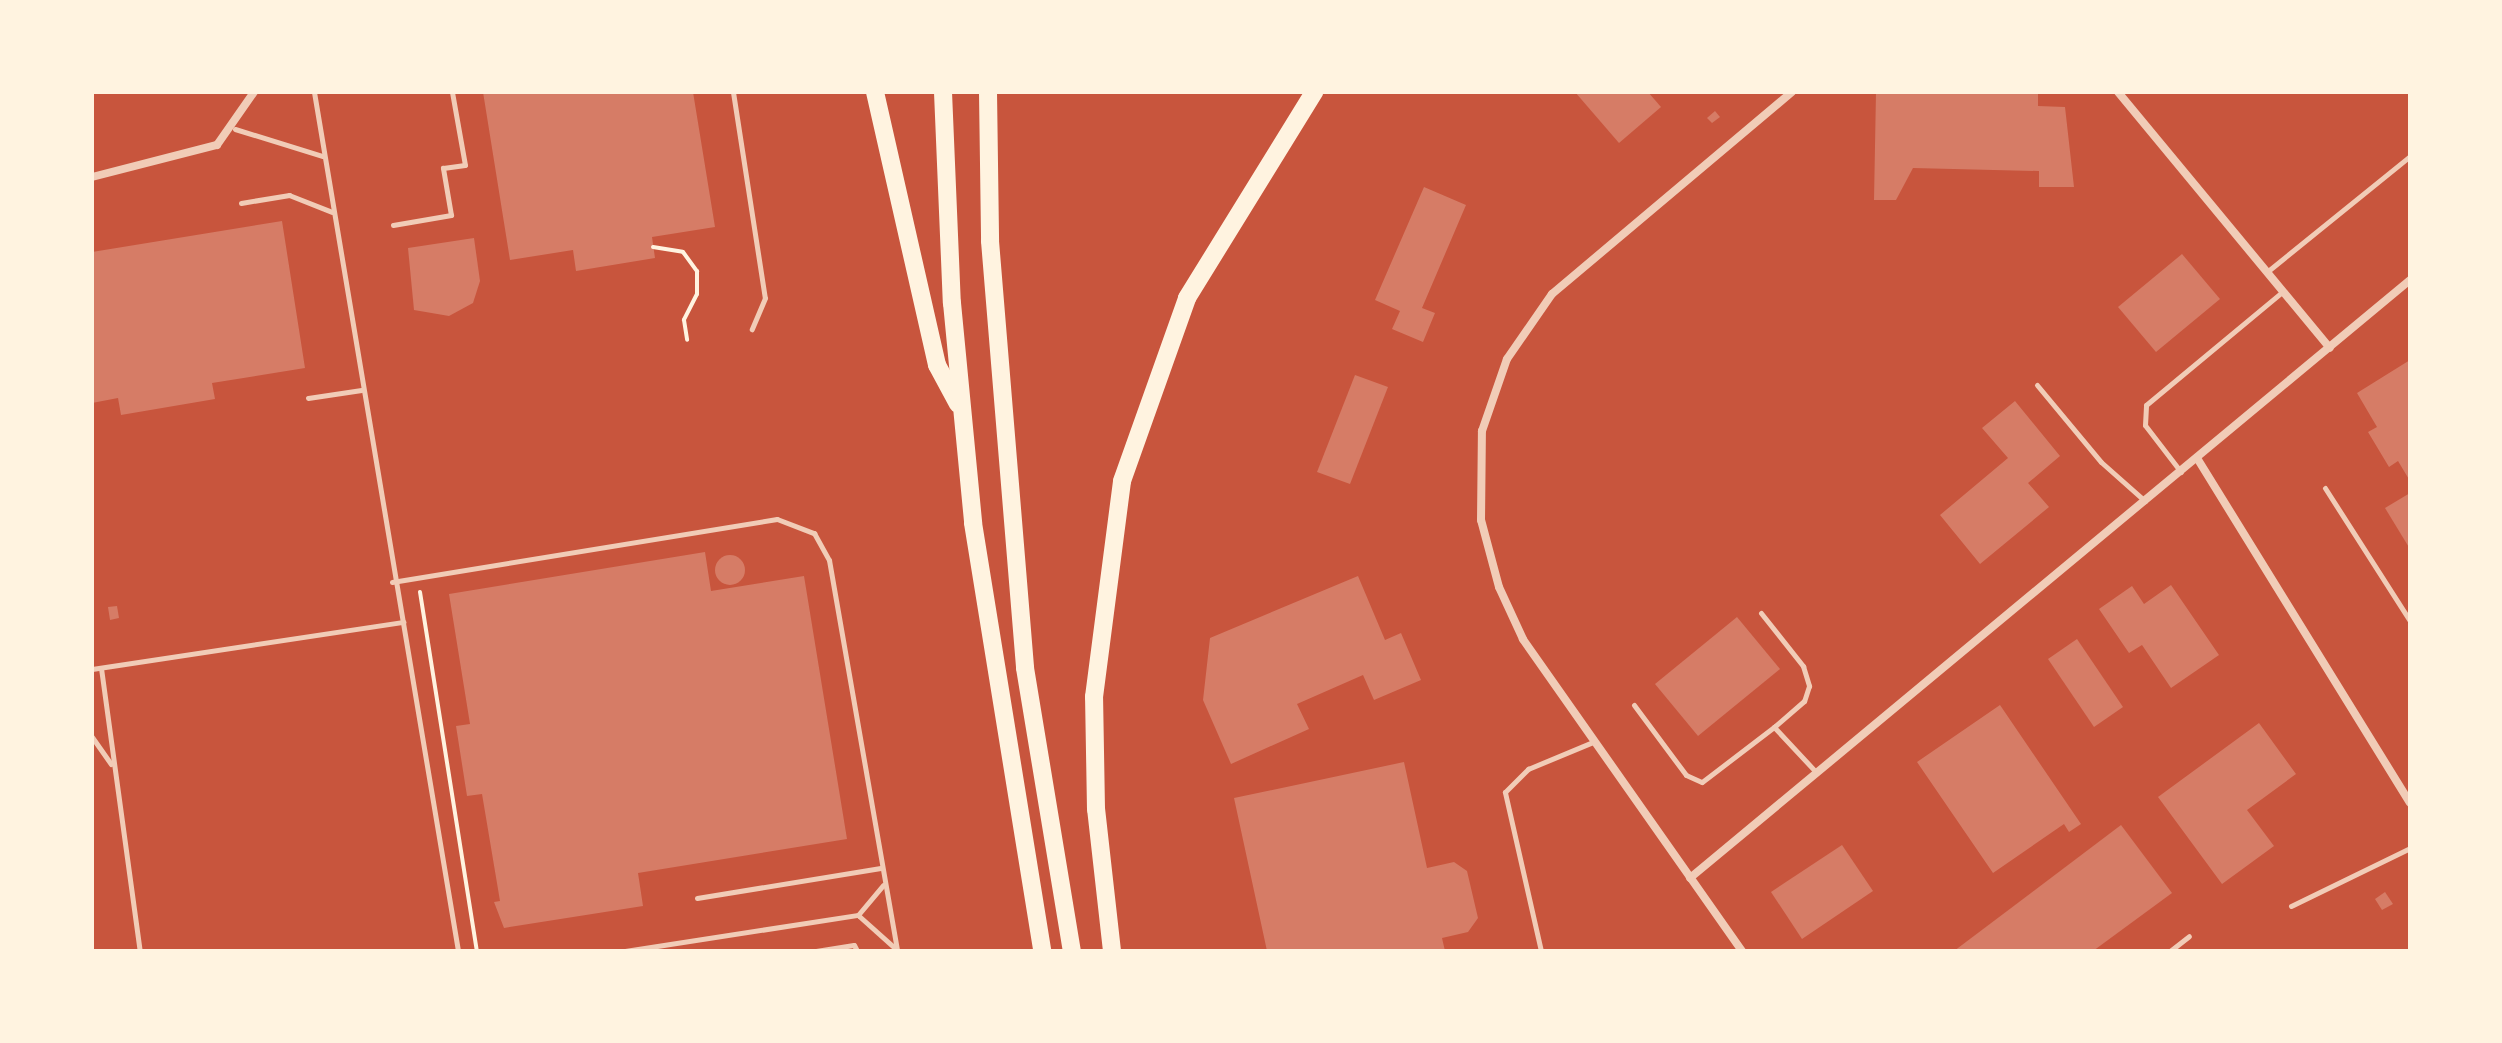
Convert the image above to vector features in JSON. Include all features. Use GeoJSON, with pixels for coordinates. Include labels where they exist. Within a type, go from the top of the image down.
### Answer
{"type":"FeatureCollection","features":[{"type":"Feature","properties":{"kind":"highway"},"geometry":{"type":"LineString","coordinates":[[875,92],[937,365],[962,410]]}},
{"type":"Feature","properties":{"kind":"highway"},"geometry":{"type":"LineString","coordinates":[[943,92],[962,410],[988,641],[1042,951]]}},
{"type":"Feature","properties":{"kind":"highway"},"geometry":{"type":"LineString","coordinates":[[988,92],[990,241],[1025,668],[1072,951]]}},
{"type":"Feature","properties":{"kind":"highway"},"geometry":{"type":"LineString","coordinates":[[1112,951],[1096,809],[1094,697],[1122,481],[1187,298],[1314,92]]}},
{"type":"Feature","properties":{"kind":"street"},"geometry":{"type":"LineString","coordinates":[[92,177],[197,156],[235,129],[254,92]]}},
{"type":"Feature","properties":{"kind":"street"},"geometry":{"type":"LineString","coordinates":[[1742,951],[1523,639],[1499,587],[1481,520],[1482,431],[1507,359],[1552,294],[1792,92]]}},
{"type":"Feature","properties":{"kind":"street"},"geometry":{"type":"LineString","coordinates":[[2118,92],[2330,348]]}},
{"type":"Feature","properties":{"kind":"street"},"geometry":{"type":"LineString","coordinates":[[1690,878],[2410,280]]}},
{"type":"Feature","properties":{"kind":"street"},"geometry":{"type":"LineString","coordinates":[[2197,458],[2406,788],[2410,803]]}},
{"type":"Feature","properties":{"kind":"lane"},"geometry":{"type":"LineString","coordinates":[[314,92],[392,582],[403,622],[458,951]]}},
{"type":"Feature","properties":{"kind":"lane"},"geometry":{"type":"LineString","coordinates":[[393,225],[451,215],[443,168],[465,165],[452,92]]}},
{"type":"Feature","properties":{"kind":"lane"},"geometry":{"type":"LineString","coordinates":[[733,92],[765,298],[752,329]]}},
{"type":"Feature","properties":{"kind":"lane"},"geometry":{"type":"LineString","coordinates":[[235,129],[323,156]]}},
{"type":"Feature","properties":{"kind":"lane"},"geometry":{"type":"LineString","coordinates":[[2268,271],[2410,156]]}},
{"type":"Feature","properties":{"kind":"lane"},"geometry":{"type":"LineString","coordinates":[[241,203],[289,195],[332,212]]}},
{"type":"Feature","properties":{"kind":"lane"},"geometry":{"type":"LineString","coordinates":[[2181,472],[2145,425],[2146,405],[2283,292]]}},
{"type":"Feature","properties":{"kind":"lane"},"geometry":{"type":"LineString","coordinates":[[2037,385],[2101,462],[2145,501]]}},
{"type":"Feature","properties":{"kind":"lane"},"geometry":{"type":"LineString","coordinates":[[308,398],[361,390]]}},
{"type":"Feature","properties":{"kind":"lane"},"geometry":{"type":"LineString","coordinates":[[2325,488],[2410,621]]}},
{"type":"Feature","properties":{"kind":"lane"},"geometry":{"type":"LineString","coordinates":[[392,582],[795,521],[814,533],[829,560],[896,950]]}},
{"type":"Feature","properties":{"kind":"lane"},"geometry":{"type":"LineString","coordinates":[[1634,705],[1686,775],[1702,782],[1804,701],[1809,686],[1803,666],[1761,613]]}},
{"type":"Feature","properties":{"kind":"lane"},"geometry":{"type":"LineString","coordinates":[[92,669],[403,622]]}},
{"type":"Feature","properties":{"kind":"lane"},"geometry":{"type":"LineString","coordinates":[[101,667],[111,765],[140,951]]}},
{"type":"Feature","properties":{"kind":"lane"},"geometry":{"type":"LineString","coordinates":[[1774,727],[1817,773]]}},
{"type":"Feature","properties":{"kind":"lane"},"geometry":{"type":"LineString","coordinates":[[92,737],[111,765]]}},
{"type":"Feature","properties":{"kind":"lane"},"geometry":{"type":"LineString","coordinates":[[1541,951],[1505,792],[1528,769],[1593,742]]}},
{"type":"Feature","properties":{"kind":"lane"},"geometry":{"type":"LineString","coordinates":[[2291,906],[2410,848]]}},
{"type":"Feature","properties":{"kind":"lane"},"geometry":{"type":"LineString","coordinates":[[697,898],[881,868]]}},
{"type":"Feature","properties":{"kind":"lane"},"geometry":{"type":"LineString","coordinates":[[625,951],[858,915],[884,884]]}},
{"type":"Feature","properties":{"kind":"lane"},"geometry":{"type":"LineString","coordinates":[[858,915],[896,950]]}},
{"type":"Feature","properties":{"kind":"lane"},"geometry":{"type":"LineString","coordinates":[[2170,951],[2189,936]]}},
{"type":"Feature","properties":{"kind":"lane"},"geometry":{"type":"LineString","coordinates":[[816,951],[854,945],[857,951]]}},
{"type":"Feature","properties":{"kind":"path"},"geometry":{"type":"LineString","coordinates":[[653,247],[683,252],[697,271],[697,294],[684,320],[687,340]]}},
{"type":"Feature","properties":{"kind":"path"},"geometry":{"type":"LineString","coordinates":[[417,578],[477,951]]}},
{"type":"Feature","properties":{"kind":"building"},"geometry":{"type":"Polygon","coordinates":[[[483,92],[693,92],[715,227],[652,237],[655,258],[576,271],[573,250],[510,260],[483,92]]]}},
{"type":"Feature","properties":{"kind":"building"},"geometry":{"type":"Polygon","coordinates":[[[1575,92],[1648,92],[1661,107],[1619,143],[1575,92]]]}},
{"type":"Feature","properties":{"kind":"building"},"geometry":{"type":"Polygon","coordinates":[[[1876,92],[2038,92],[2038,106],[2065,107],[2074,187],[2039,187],[2039,171],[1913,168],[1896,200],[1874,200],[1876,92]]]}},
{"type":"Feature","properties":{"kind":"building"},"geometry":{"type":"Polygon","coordinates":[[[1715,111],[1720,117],[1712,123],[1707,118],[1715,111]]]}},
{"type":"Feature","properties":{"kind":"building"},"geometry":{"type":"Polygon","coordinates":[[[1424,187],[1466,205],[1422,308],[1435,313],[1423,342],[1392,329],[1400,311],[1375,300],[1424,187]]]}},
{"type":"Feature","properties":{"kind":"building"},"geometry":{"type":"Polygon","coordinates":[[[282,221],[305,368],[212,383],[215,399],[121,415],[118,398],[92,403],[92,252],[282,221]]]}},
{"type":"Feature","properties":{"kind":"building"},"geometry":{"type":"Polygon","coordinates":[[[474,238],[480,281],[473,303],[449,316],[414,310],[408,248],[474,238]]]}},
{"type":"Feature","properties":{"kind":"building"},"geometry":{"type":"Polygon","coordinates":[[[2182,254],[2220,299],[2156,352],[2118,307],[2182,254]]]}},
{"type":"Feature","properties":{"kind":"building"},"geometry":{"type":"Polygon","coordinates":[[[2410,360],[2410,481],[2398,461],[2389,467],[2368,432],[2377,427],[2357,393],[2410,360]]]}},
{"type":"Feature","properties":{"kind":"building"},"geometry":{"type":"Polygon","coordinates":[[[1355,375],[1388,387],[1350,484],[1317,472],[1355,375]]]}},
{"type":"Feature","properties":{"kind":"building"},"geometry":{"type":"Polygon","coordinates":[[[2015,401],[2060,456],[2028,483],[2049,507],[1980,564],[1940,515],[2008,458],[1982,428],[2015,401]]]}},
{"type":"Feature","properties":{"kind":"building"},"geometry":{"type":"Polygon","coordinates":[[[2410,493],[2410,549],[2385,508],[2410,493]]]}},
{"type":"Feature","properties":{"kind":"building"},"geometry":{"type":"Polygon","coordinates":[[[705,552],[711,591],[804,576],[847,839],[638,873],[643,906],[504,928],[494,902],[500,901],[482,794],[467,796],[456,726],[470,724],[449,594],[705,552]]]}},
{"type":"Feature","properties":{"kind":"building"},"geometry":{"type":"Polygon","coordinates":[[[730,555],[740,560],[745,570],[740,580],[730,585],[720,580],[715,570],[720,560],[730,555]]]}},
{"type":"Feature","properties":{"kind":"building"},"geometry":{"type":"Polygon","coordinates":[[[1358,576],[1385,640],[1401,633],[1421,680],[1374,700],[1363,675],[1297,704],[1309,729],[1231,764],[1203,700],[1210,638],[1358,576]]]}},
{"type":"Feature","properties":{"kind":"building"},"geometry":{"type":"Polygon","coordinates":[[[2171,585],[2219,655],[2171,688],[2142,645],[2129,653],[2099,609],[2132,586],[2144,604],[2171,585]]]}},
{"type":"Feature","properties":{"kind":"building"},"geometry":{"type":"Polygon","coordinates":[[[117,606],[119,618],[110,620],[108,607],[117,606]]]}},
{"type":"Feature","properties":{"kind":"building"},"geometry":{"type":"Polygon","coordinates":[[[1737,617],[1780,669],[1698,736],[1655,684],[1737,617]]]}},
{"type":"Feature","properties":{"kind":"building"},"geometry":{"type":"Polygon","coordinates":[[[2077,639],[2123,707],[2094,727],[2048,659],[2077,639]]]}},
{"type":"Feature","properties":{"kind":"building"},"geometry":{"type":"Polygon","coordinates":[[[2000,705],[2081,824],[2069,832],[2064,824],[1993,873],[1917,762],[2000,705]]]}},
{"type":"Feature","properties":{"kind":"building"},"geometry":{"type":"Polygon","coordinates":[[[2259,723],[2296,774],[2247,810],[2274,846],[2222,884],[2158,797],[2259,723]]]}},
{"type":"Feature","properties":{"kind":"building"},"geometry":{"type":"Polygon","coordinates":[[[1404,762],[1427,868],[1454,862],[1467,871],[1478,918],[1468,932],[1442,938],[1445,951],[1267,951],[1234,798],[1404,762]]]}},
{"type":"Feature","properties":{"kind":"building"},"geometry":{"type":"Polygon","coordinates":[[[2121,825],[2172,893],[2093,951],[1954,951],[2121,825]]]}},
{"type":"Feature","properties":{"kind":"building"},"geometry":{"type":"Polygon","coordinates":[[[1842,845],[1873,891],[1802,939],[1771,892],[1842,845]]]}},
{"type":"Feature","properties":{"kind":"building"},"geometry":{"type":"Polygon","coordinates":[[[2385,892],[2393,904],[2382,910],[2375,899],[2385,892]]]}}]}
